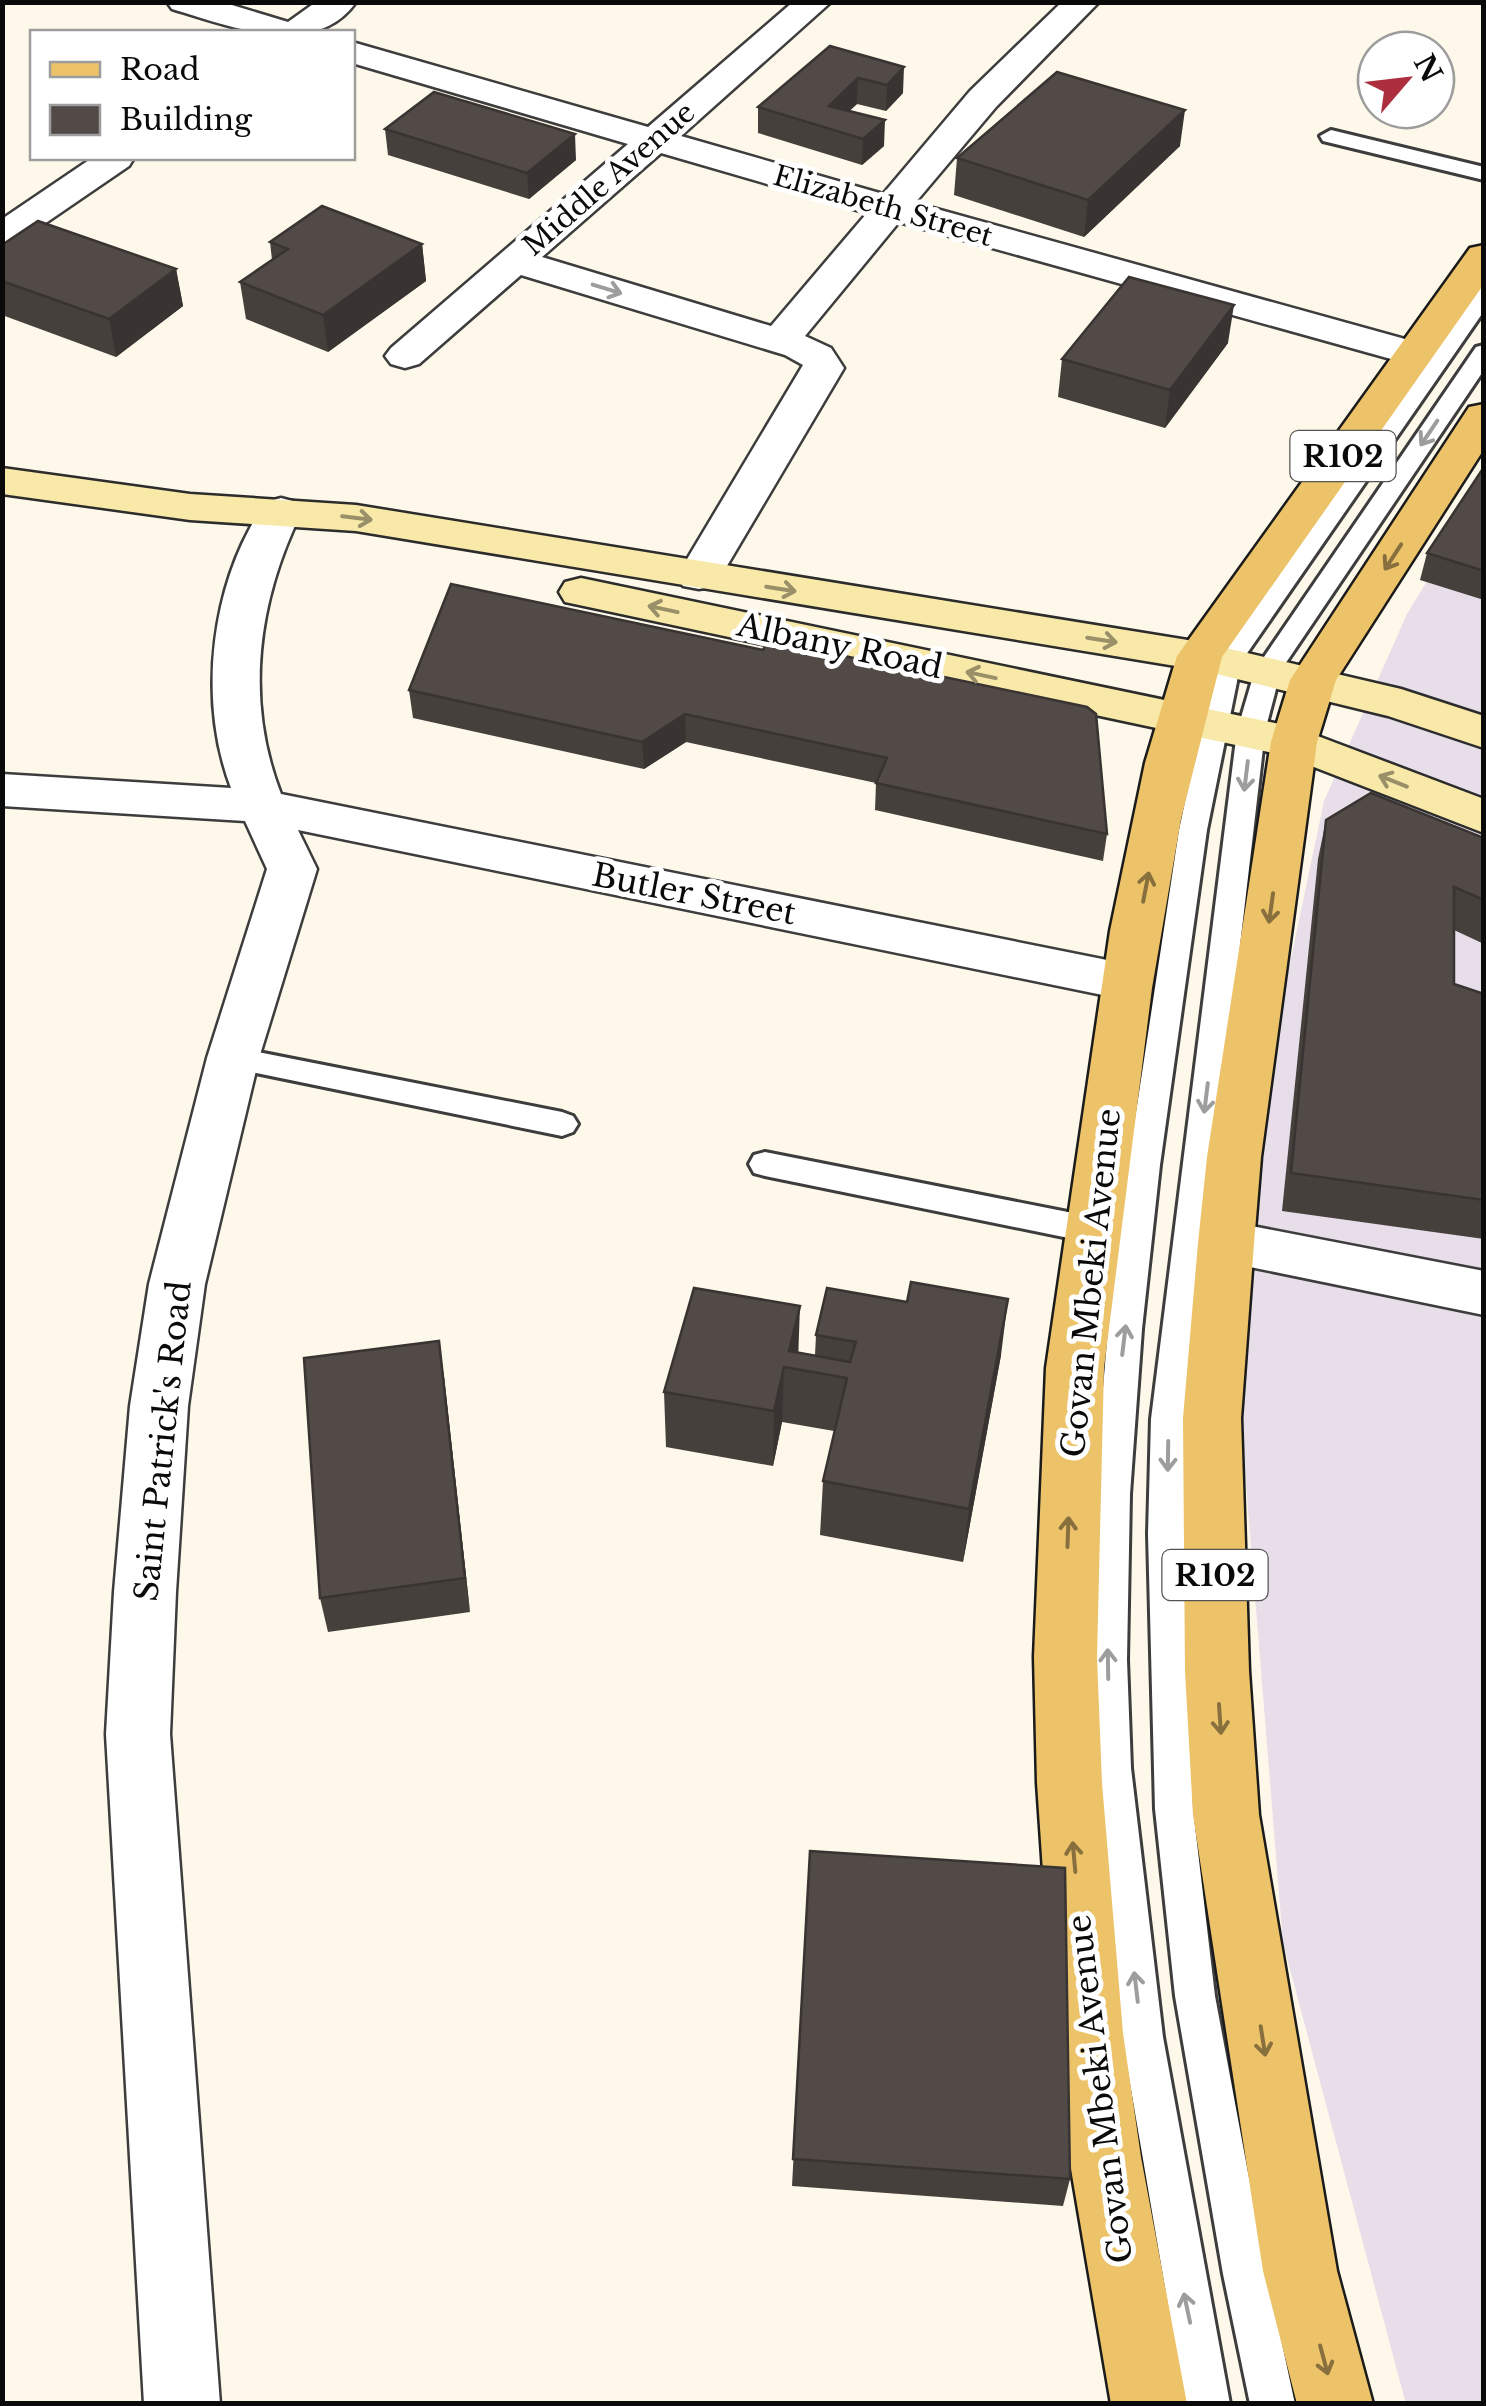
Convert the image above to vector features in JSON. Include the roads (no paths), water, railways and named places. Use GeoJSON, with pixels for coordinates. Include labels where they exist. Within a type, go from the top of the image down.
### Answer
{"type":"FeatureCollection","features":[{"type":"Feature","properties":{"kind":"main road","name":"Govan Mbeki Avenue"},"geometry":{"type":"LineString","coordinates":[[1335,2404],[1300,2271],[1226,1816],[1216,1670],[1212,1418],[1234,1157],[1232,662],[1416,354],[1484,256]]}},
{"type":"Feature","properties":{"kind":"main road","name":"Govan Mbeki Avenue"},"geometry":{"type":"LineString","coordinates":[[1149,2404],[1122,2274],[1085,1987],[1070,1808],[1064,1656],[1072,1403],[1127,982],[1234,728],[1313,680],[1484,416]]}},
{"type":"Feature","properties":{"kind":"main road","name":"Albany Road"},"geometry":{"type":"LineString","coordinates":[[2,481],[190,507],[408,558],[1234,728],[1484,817]]}},
{"type":"Feature","properties":{"kind":"main road","name":"Albany Road"},"geometry":{"type":"LineString","coordinates":[[273,525],[451,532],[1232,662],[1313,680],[1484,730]]}},
{"type":"Feature","properties":{"kind":"street"},"geometry":{"type":"LineString","coordinates":[[184,2],[279,30]]}},
{"type":"Feature","properties":{"kind":"street"},"geometry":{"type":"LineString","coordinates":[[299,30],[339,2]]}},
{"type":"Feature","properties":{"kind":"street","name":"Middle Avenue"},"geometry":{"type":"LineString","coordinates":[[405,356],[814,2]]}},
{"type":"Feature","properties":{"kind":"street"},"geometry":{"type":"LineString","coordinates":[[779,341],[983,99],[1082,2]]}},
{"type":"Feature","properties":{"kind":"street","name":"Elizabeth Street"},"geometry":{"type":"LineString","coordinates":[[355,53],[889,208],[1416,354]]}},
{"type":"Feature","properties":{"kind":"street"},"geometry":{"type":"LineString","coordinates":[[2,236],[113,160]]}},
{"type":"Feature","properties":{"kind":"street"},"geometry":{"type":"LineString","coordinates":[[514,261],[779,341],[820,358],[824,368],[699,576]]}},
{"type":"Feature","properties":{"kind":"street","name":"Saint Patrick's Road"},"geometry":{"type":"LineString","coordinates":[[182,2404],[138,1734],[160,1406],[177,1284],[233,1058],[292,869],[286,848],[261,806],[238,716],[236,642],[273,525]]}},
{"type":"Feature","properties":{"kind":"street","name":"Butler Street"},"geometry":{"type":"LineString","coordinates":[[2,790],[261,806],[1127,982]]}},
{"type":"Feature","properties":{"kind":"street"},"geometry":{"type":"LineString","coordinates":[[1226,1243],[1484,1294]]}},
{"type":"Feature","properties":{"kind":"lane"},"geometry":{"type":"LineString","coordinates":[[1331,136],[1484,174]]}},
{"type":"Feature","properties":{"kind":"lane"},"geometry":{"type":"LineString","coordinates":[[1273,2404],[1244,2274],[1196,1996],[1174,1809],[1166,1534],[1168,1419],[1234,728],[1232,662],[1484,294]]}},
{"type":"Feature","properties":{"kind":"lane"},"geometry":{"type":"LineString","coordinates":[[1232,662],[1484,352]]}},
{"type":"Feature","properties":{"kind":"lane"},"geometry":{"type":"LineString","coordinates":[[1208,2404],[1182,2285],[1140,2022],[1114,1822],[1108,1661],[1114,1418],[1156,1074],[1234,728]]}},
{"type":"Feature","properties":{"kind":"lane"},"geometry":{"type":"LineString","coordinates":[[233,1058],[562,1124]]}},
{"type":"Feature","properties":{"kind":"lane"},"geometry":{"type":"LineString","coordinates":[[765,1164],[1093,1230]]}}]}
